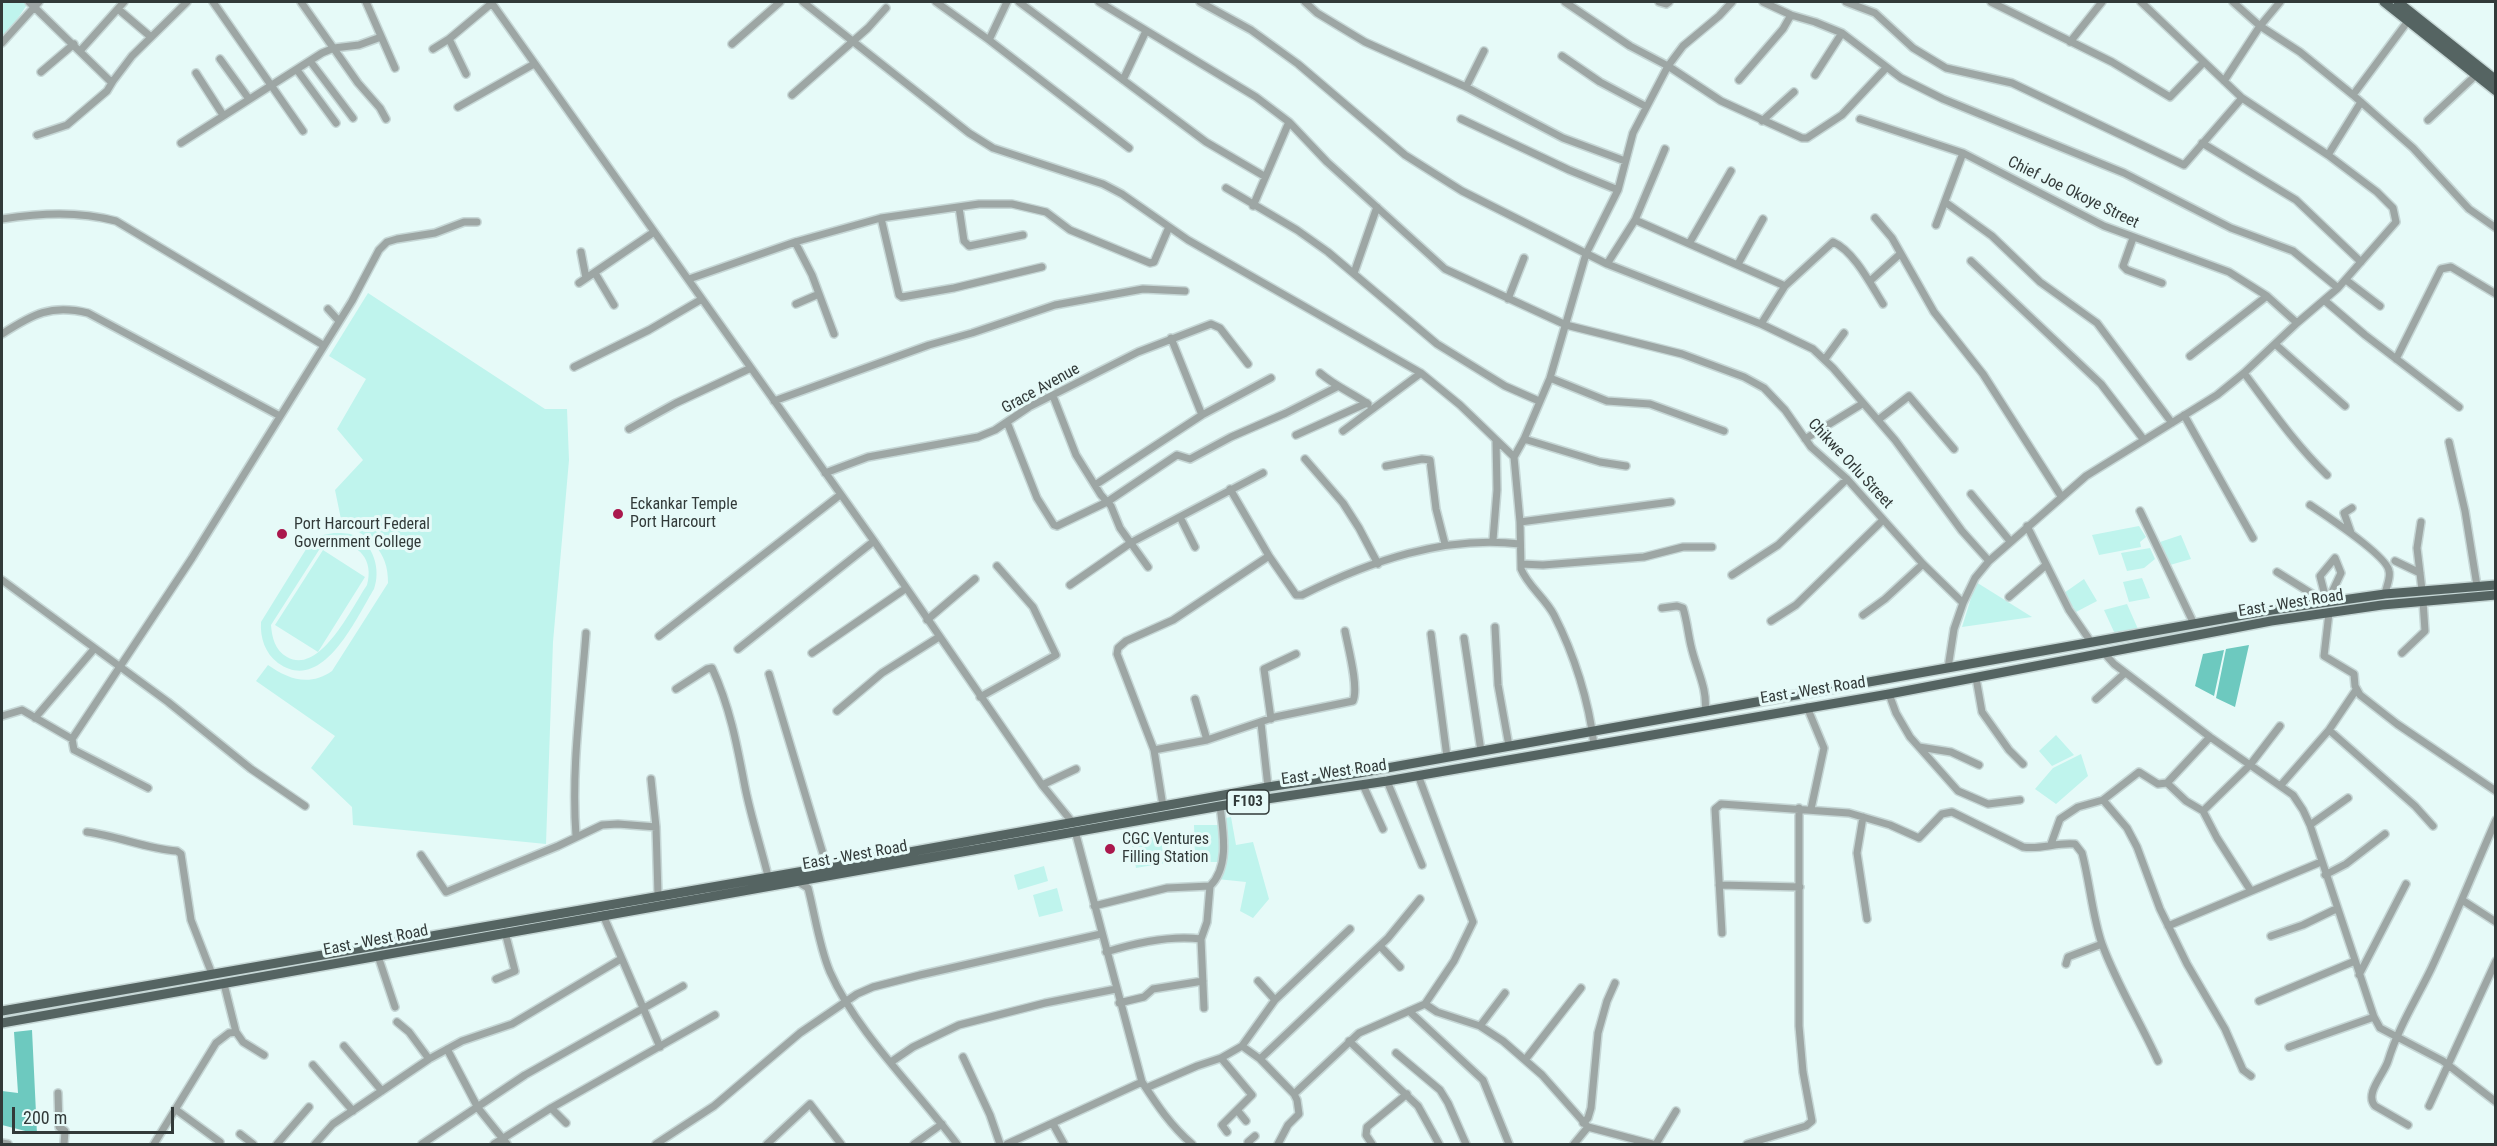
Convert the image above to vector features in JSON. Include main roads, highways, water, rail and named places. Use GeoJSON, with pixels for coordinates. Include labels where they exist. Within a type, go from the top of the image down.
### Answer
{"type":"FeatureCollection","features":[{"type":"Feature","properties":{"kind":"main road"},"geometry":{"type":"LineString","coordinates":[[2384,2],[2496,91]]}},
{"type":"Feature","properties":{"kind":"main road"},"geometry":{"type":"LineString","coordinates":[[2398,2],[2496,80]]}},
{"type":"Feature","properties":{"kind":"main road","name":"East - West Road"},"geometry":{"type":"LineString","coordinates":[[2,1023],[603,915],[795,877],[1074,827],[1163,806],[2193,624],[2385,594],[2496,585]]}},
{"type":"Feature","properties":{"kind":"main road","name":"East - West Road"},"geometry":{"type":"LineString","coordinates":[[2,1011],[768,876],[795,877],[827,867],[1074,827],[1387,781],[1889,694],[2261,623],[2423,601],[2496,595]]}},
{"type":"Feature","properties":{"kind":"place","name":"Eckankar Temple Port Harcourt"},"geometry":{"type":"Point","coordinates":[618,514]}},
{"type":"Feature","properties":{"kind":"place","name":"Port Harcourt Federal Government College"},"geometry":{"type":"Point","coordinates":[282,534]}},
{"type":"Feature","properties":{"kind":"place","name":"CGC Ventures Filling Station"},"geometry":{"type":"Point","coordinates":[1110,849]}}]}
